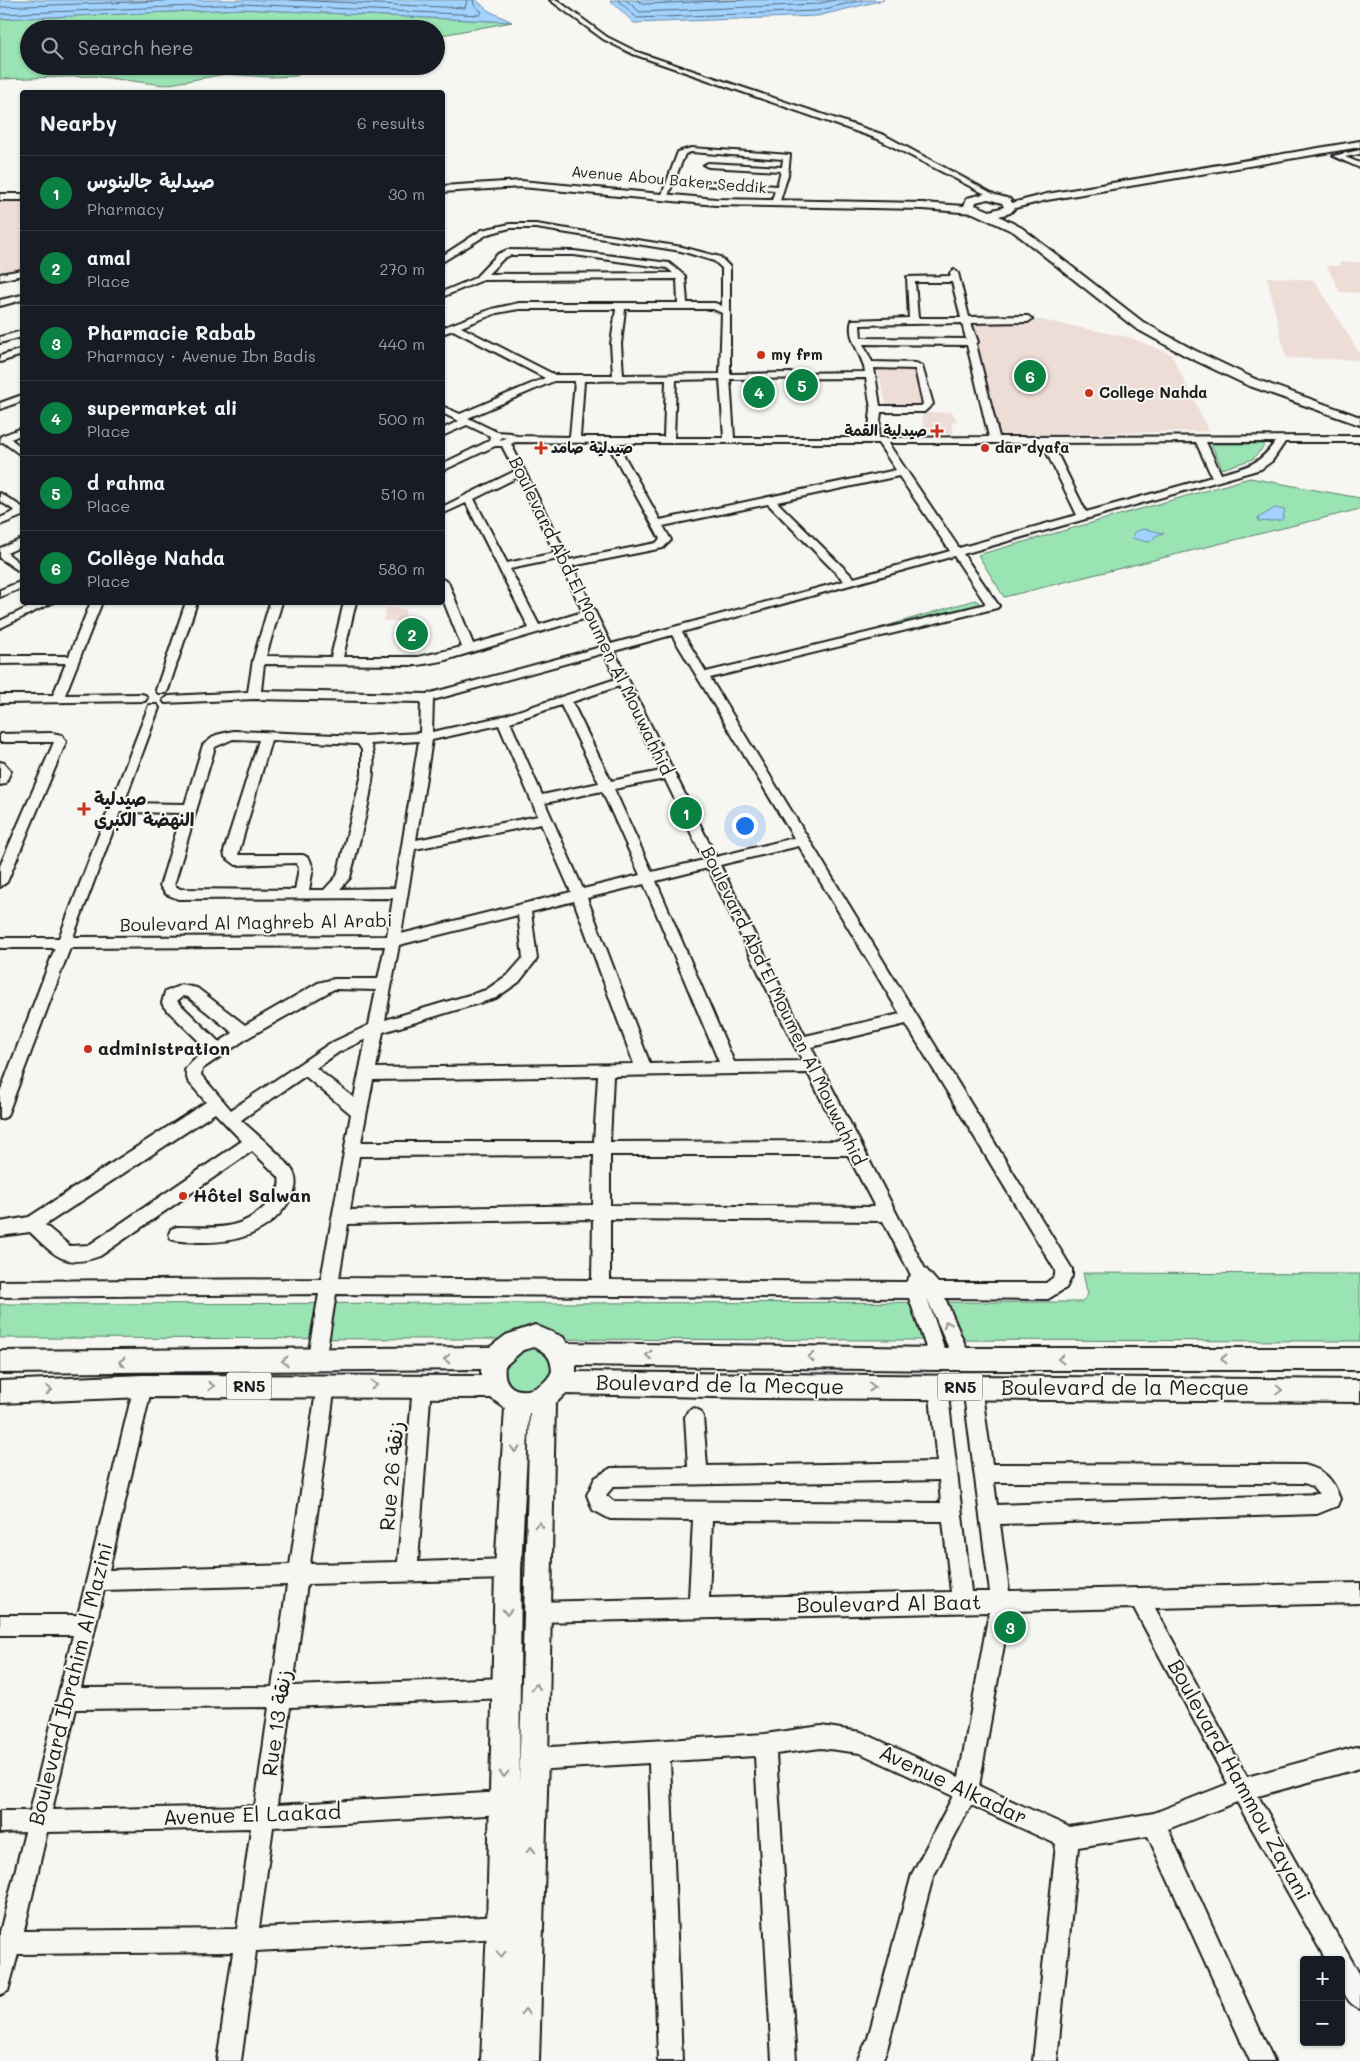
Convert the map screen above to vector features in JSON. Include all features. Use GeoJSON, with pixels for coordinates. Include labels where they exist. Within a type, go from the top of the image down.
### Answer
{"type":"FeatureCollection","features":[{"type":"Feature","properties":{"kind":"main road"},"geometry":{"type":"LineString","coordinates":[[974,206],[1001,213],[1011,207],[1047,197],[1360,144]]}},
{"type":"Feature","properties":{"kind":"main road","name":"Avenue Abou Baker Seddik"},"geometry":{"type":"LineString","coordinates":[[445,189],[521,184],[598,190],[663,198],[775,204],[974,206]]}},
{"type":"Feature","properties":{"kind":"main road"},"geometry":{"type":"LineString","coordinates":[[0,197],[20,197]]}},
{"type":"Feature","properties":{"kind":"main road"},"geometry":{"type":"LineString","coordinates":[[974,206],[981,197],[1047,197]]}},
{"type":"Feature","properties":{"kind":"main road"},"geometry":{"type":"LineString","coordinates":[[998,198],[1011,207],[1018,230]]}},
{"type":"Feature","properties":{"kind":"main road"},"geometry":{"type":"LineString","coordinates":[[974,206],[1018,230],[1139,325],[1218,368],[1360,421]]}},
{"type":"Feature","properties":{"kind":"main road"},"geometry":{"type":"LineString","coordinates":[[497,2061],[502,1927],[508,1569],[530,1392],[564,1368],[562,1354],[555,1345],[546,1339],[529,1337],[512,1342],[502,1349],[496,1358],[494,1378],[530,1392]]}},
{"type":"Feature","properties":{"kind":"main road","name":"Boulevard de la Mecque"},"geometry":{"type":"LineString","coordinates":[[562,1354],[950,1359],[1360,1359]]}},
{"type":"Feature","properties":{"kind":"main road","name":"RN5"},"geometry":{"type":"LineString","coordinates":[[0,1362],[316,1361],[496,1358]]}},
{"type":"Feature","properties":{"kind":"main road","name":"Boulevard de la Mecque"},"geometry":{"type":"LineString","coordinates":[[0,1392],[143,1386],[326,1385],[422,1385],[530,1392],[708,1387],[972,1387],[1360,1391]]}},
{"type":"Feature","properties":{"kind":"main road"},"geometry":{"type":"LineString","coordinates":[[523,2061],[534,1760],[537,1612],[530,1392]]}},
{"type":"Feature","properties":{"kind":"street"},"geometry":{"type":"LineString","coordinates":[[553,0],[600,34],[647,58],[880,136],[932,161],[967,185],[998,198]]}},
{"type":"Feature","properties":{"kind":"street"},"geometry":{"type":"LineString","coordinates":[[696,200],[713,151]]}},
{"type":"Feature","properties":{"kind":"street"},"geometry":{"type":"LineString","coordinates":[[663,198],[682,152],[713,151],[786,156],[784,172],[775,204]]}},
{"type":"Feature","properties":{"kind":"street"},"geometry":{"type":"LineString","coordinates":[[1360,152],[1337,156],[1360,166]]}},
{"type":"Feature","properties":{"kind":"street"},"geometry":{"type":"LineString","coordinates":[[708,165],[735,169],[784,172]]}},
{"type":"Feature","properties":{"kind":"street"},"geometry":{"type":"LineString","coordinates":[[732,185],[735,169]]}},
{"type":"Feature","properties":{"kind":"street"},"geometry":{"type":"LineString","coordinates":[[702,183],[779,188]]}},
{"type":"Feature","properties":{"kind":"street"},"geometry":{"type":"LineString","coordinates":[[967,185],[974,206]]}},
{"type":"Feature","properties":{"kind":"street"},"geometry":{"type":"LineString","coordinates":[[445,258],[485,232],[510,226],[536,226],[682,249],[717,259],[726,267],[725,377],[729,441]]}},
{"type":"Feature","properties":{"kind":"street"},"geometry":{"type":"LineString","coordinates":[[445,294],[469,285],[481,277],[505,254],[522,252],[574,253],[665,264],[682,276],[683,306]]}},
{"type":"Feature","properties":{"kind":"street"},"geometry":{"type":"LineString","coordinates":[[0,277],[20,273]]}},
{"type":"Feature","properties":{"kind":"street"},"geometry":{"type":"LineString","coordinates":[[481,277],[682,276]]}},
{"type":"Feature","properties":{"kind":"street"},"geometry":{"type":"LineString","coordinates":[[914,320],[910,279],[955,276],[973,342],[995,440]]}},
{"type":"Feature","properties":{"kind":"street"},"geometry":{"type":"LineString","coordinates":[[0,303],[20,298]]}},
{"type":"Feature","properties":{"kind":"street"},"geometry":{"type":"LineString","coordinates":[[445,330],[495,311],[512,307],[710,305],[726,312]]}},
{"type":"Feature","properties":{"kind":"street"},"geometry":{"type":"LineString","coordinates":[[618,376],[616,344],[621,306]]}},
{"type":"Feature","properties":{"kind":"street"},"geometry":{"type":"LineString","coordinates":[[703,676],[992,606],[958,552],[902,472],[877,441],[876,410],[869,364],[857,341],[855,322],[967,319],[1028,320]]}},
{"type":"Feature","properties":{"kind":"street"},"geometry":{"type":"LineString","coordinates":[[454,327],[553,378]]}},
{"type":"Feature","properties":{"kind":"street"},"geometry":{"type":"LineString","coordinates":[[0,340],[20,335]]}},
{"type":"Feature","properties":{"kind":"street"},"geometry":{"type":"LineString","coordinates":[[857,341],[973,342]]}},
{"type":"Feature","properties":{"kind":"street"},"geometry":{"type":"LineString","coordinates":[[0,359],[20,353]]}},
{"type":"Feature","properties":{"kind":"street"},"geometry":{"type":"LineString","coordinates":[[869,364],[916,366],[919,368],[928,404],[924,409],[876,410]]}},
{"type":"Feature","properties":{"kind":"street"},"geometry":{"type":"LineString","coordinates":[[445,431],[462,420],[553,378],[618,376],[870,376]]}},
{"type":"Feature","properties":{"kind":"street"},"geometry":{"type":"LineString","coordinates":[[575,439],[580,377]]}},
{"type":"Feature","properties":{"kind":"street"},"geometry":{"type":"LineString","coordinates":[[669,440],[671,377]]}},
{"type":"Feature","properties":{"kind":"street"},"geometry":{"type":"LineString","coordinates":[[0,406],[20,399]]}},
{"type":"Feature","properties":{"kind":"street"},"geometry":{"type":"LineString","coordinates":[[445,411],[503,440]]}},
{"type":"Feature","properties":{"kind":"street"},"geometry":{"type":"LineString","coordinates":[[2,439],[20,432]]}},
{"type":"Feature","properties":{"kind":"street"},"geometry":{"type":"LineString","coordinates":[[1199,438],[1218,478]]}},
{"type":"Feature","properties":{"kind":"street"},"geometry":{"type":"LineString","coordinates":[[2,439],[20,452]]}},
{"type":"Feature","properties":{"kind":"street"},"geometry":{"type":"LineString","coordinates":[[504,567],[660,546],[666,540],[610,439]]}},
{"type":"Feature","properties":{"kind":"street"},"geometry":{"type":"LineString","coordinates":[[0,699],[141,698],[147,692],[166,695],[427,698],[852,582],[1218,478],[1257,466],[1268,459],[1282,439]]}},
{"type":"Feature","properties":{"kind":"street"},"geometry":{"type":"LineString","coordinates":[[445,467],[503,440],[1360,439]]}},
{"type":"Feature","properties":{"kind":"street","name":"Boulevard Abd El Moumen Al Mouwahhid"},"geometry":{"type":"LineString","coordinates":[[503,440],[667,774],[888,1214],[950,1359]]}},
{"type":"Feature","properties":{"kind":"street"},"geometry":{"type":"LineString","coordinates":[[1046,440],[1083,516]]}},
{"type":"Feature","properties":{"kind":"street"},"geometry":{"type":"LineString","coordinates":[[445,510],[520,472]]}},
{"type":"Feature","properties":{"kind":"street"},"geometry":{"type":"LineString","coordinates":[[657,524],[902,472]]}},
{"type":"Feature","properties":{"kind":"street"},"geometry":{"type":"LineString","coordinates":[[0,496],[20,511]]}},
{"type":"Feature","properties":{"kind":"street"},"geometry":{"type":"LineString","coordinates":[[469,499],[535,628]]}},
{"type":"Feature","properties":{"kind":"street"},"geometry":{"type":"LineString","coordinates":[[770,500],[852,582]]}},
{"type":"Feature","properties":{"kind":"street"},"geometry":{"type":"LineString","coordinates":[[0,522],[20,513]]}},
{"type":"Feature","properties":{"kind":"street"},"geometry":{"type":"LineString","coordinates":[[20,543],[0,553],[20,568]]}},
{"type":"Feature","properties":{"kind":"street"},"geometry":{"type":"LineString","coordinates":[[0,594],[20,585]]}},
{"type":"Feature","properties":{"kind":"street"},"geometry":{"type":"LineString","coordinates":[[445,589],[469,649]]}},
{"type":"Feature","properties":{"kind":"street"},"geometry":{"type":"LineString","coordinates":[[0,625],[43,605]]}},
{"type":"Feature","properties":{"kind":"street"},"geometry":{"type":"LineString","coordinates":[[57,699],[96,605]]}},
{"type":"Feature","properties":{"kind":"street"},"geometry":{"type":"LineString","coordinates":[[141,698],[140,701],[144,706],[153,708],[163,706],[191,605]]}},
{"type":"Feature","properties":{"kind":"street"},"geometry":{"type":"LineString","coordinates":[[254,695],[259,660],[275,605]]}},
{"type":"Feature","properties":{"kind":"street"},"geometry":{"type":"LineString","coordinates":[[336,660],[349,605]]}},
{"type":"Feature","properties":{"kind":"street"},"geometry":{"type":"LineString","coordinates":[[259,660],[418,661],[469,649],[535,628],[589,614]]}},
{"type":"Feature","properties":{"kind":"street"},"geometry":{"type":"LineString","coordinates":[[0,1289],[330,1286],[601,1287],[916,1280],[932,1288],[1048,1291],[1057,1286],[1064,1274],[675,630]]}},
{"type":"Feature","properties":{"kind":"street"},"geometry":{"type":"LineString","coordinates":[[0,660],[74,658]]}},
{"type":"Feature","properties":{"kind":"street"},"geometry":{"type":"LineString","coordinates":[[401,892],[301,895],[178,894],[171,891],[167,886],[209,746],[225,736],[362,740],[426,737],[503,720],[622,681]]}},
{"type":"Feature","properties":{"kind":"street"},"geometry":{"type":"LineString","coordinates":[[316,1361],[352,1149],[393,942],[426,737],[427,698]]}},
{"type":"Feature","properties":{"kind":"street"},"geometry":{"type":"LineString","coordinates":[[565,700],[608,786],[650,879],[729,1068]]}},
{"type":"Feature","properties":{"kind":"street"},"geometry":{"type":"LineString","coordinates":[[0,1113],[6,1084],[64,944],[153,708]]}},
{"type":"Feature","properties":{"kind":"street"},"geometry":{"type":"LineString","coordinates":[[503,720],[579,896],[644,1069]]}},
{"type":"Feature","properties":{"kind":"street"},"geometry":{"type":"LineString","coordinates":[[266,736],[232,851],[232,857],[236,860],[298,858],[304,861],[306,868],[301,895]]}},
{"type":"Feature","properties":{"kind":"street"},"geometry":{"type":"LineString","coordinates":[[0,738],[52,737],[58,738],[60,742],[0,882]]}},
{"type":"Feature","properties":{"kind":"street"},"geometry":{"type":"LineString","coordinates":[[327,895],[343,878],[368,774],[368,750],[362,740]]}},
{"type":"Feature","properties":{"kind":"street"},"geometry":{"type":"LineString","coordinates":[[0,766],[5,771],[0,781]]}},
{"type":"Feature","properties":{"kind":"street"},"geometry":{"type":"LineString","coordinates":[[538,800],[667,774]]}},
{"type":"Feature","properties":{"kind":"street"},"geometry":{"type":"LineString","coordinates":[[115,807],[190,808]]}},
{"type":"Feature","properties":{"kind":"street"},"geometry":{"type":"LineString","coordinates":[[408,846],[546,819]]}},
{"type":"Feature","properties":{"kind":"street","name":"Boulevard Al Maghreb Al Arabi"},"geometry":{"type":"LineString","coordinates":[[0,943],[393,942],[713,864],[802,840]]}},
{"type":"Feature","properties":{"kind":"street"},"geometry":{"type":"LineString","coordinates":[[230,1119],[334,1048],[376,1028],[490,994],[514,978],[530,959],[524,910]]}},
{"type":"Feature","properties":{"kind":"street"},"geometry":{"type":"LineString","coordinates":[[177,1234],[242,1231],[262,1219],[275,1206],[287,1189],[286,1174],[230,1119],[194,1077],[193,1070],[197,1065],[244,1033],[324,987],[334,984],[384,985]]}},
{"type":"Feature","properties":{"kind":"street"},"geometry":{"type":"LineString","coordinates":[[218,1050],[169,1003],[170,996],[181,990],[192,992],[244,1033]]}},
{"type":"Feature","properties":{"kind":"street"},"geometry":{"type":"LineString","coordinates":[[801,1043],[910,1017]]}},
{"type":"Feature","properties":{"kind":"street"},"geometry":{"type":"LineString","coordinates":[[368,1074],[813,1067]]}},
{"type":"Feature","properties":{"kind":"street"},"geometry":{"type":"LineString","coordinates":[[306,1068],[360,1112]]}},
{"type":"Feature","properties":{"kind":"street"},"geometry":{"type":"LineString","coordinates":[[601,1287],[602,1148],[606,1070]]}},
{"type":"Feature","properties":{"kind":"street"},"geometry":{"type":"LineString","coordinates":[[0,1229],[33,1224],[217,1103]]}},
{"type":"Feature","properties":{"kind":"street"},"geometry":{"type":"LineString","coordinates":[[33,1224],[67,1254],[75,1257],[84,1256],[94,1252],[255,1142]]}},
{"type":"Feature","properties":{"kind":"street"},"geometry":{"type":"LineString","coordinates":[[352,1149],[854,1148]]}},
{"type":"Feature","properties":{"kind":"street"},"geometry":{"type":"LineString","coordinates":[[341,1217],[601,1212],[888,1214]]}},
{"type":"Feature","properties":{"kind":"street"},"geometry":{"type":"LineString","coordinates":[[932,1288],[950,1359]]}},
{"type":"Feature","properties":{"kind":"street","name":"Rue 13 زنقة"},"geometry":{"type":"LineString","coordinates":[[229,2061],[326,1385]]}},
{"type":"Feature","properties":{"kind":"street","name":"Rue 26 زنقة"},"geometry":{"type":"LineString","coordinates":[[407,1571],[422,1385]]}},
{"type":"Feature","properties":{"kind":"street","name":"Boulevard Ibrahim Al Mazini"},"geometry":{"type":"LineString","coordinates":[[0,1983],[5,1943],[39,1821],[143,1386]]}},
{"type":"Feature","properties":{"kind":"street"},"geometry":{"type":"LineString","coordinates":[[938,1387],[962,1603]]}},
{"type":"Feature","properties":{"kind":"street"},"geometry":{"type":"LineString","coordinates":[[869,2061],[879,2041],[923,1874],[967,1792],[1001,1603],[972,1387]]}},
{"type":"Feature","properties":{"kind":"street"},"geometry":{"type":"LineString","coordinates":[[694,1417],[698,1476]]}},
{"type":"Feature","properties":{"kind":"street"},"geometry":{"type":"LineString","coordinates":[[948,1472],[611,1477],[601,1483],[597,1489],[597,1499],[601,1505],[610,1510],[952,1512]]}},
{"type":"Feature","properties":{"kind":"street"},"geometry":{"type":"LineString","coordinates":[[984,1473],[1304,1474],[1316,1476],[1326,1485],[1330,1499],[1317,1505],[989,1515]]}},
{"type":"Feature","properties":{"kind":"street"},"geometry":{"type":"LineString","coordinates":[[699,1608],[702,1510]]}},
{"type":"Feature","properties":{"kind":"street"},"geometry":{"type":"LineString","coordinates":[[96,1580],[508,1569]]}},
{"type":"Feature","properties":{"kind":"street","name":"Boulevard Al Baat"},"geometry":{"type":"LineString","coordinates":[[537,1612],[1140,1600],[1360,1593]]}},
{"type":"Feature","properties":{"kind":"street","name":"Boulevard Hammou Zayani"},"geometry":{"type":"LineString","coordinates":[[1140,1600],[1242,1789],[1337,1956]]}},
{"type":"Feature","properties":{"kind":"street"},"geometry":{"type":"LineString","coordinates":[[0,1625],[86,1625]]}},
{"type":"Feature","properties":{"kind":"street"},"geometry":{"type":"LineString","coordinates":[[68,1699],[281,1697],[506,1688]]}},
{"type":"Feature","properties":{"kind":"street","name":"Avenue Alkadar"},"geometry":{"type":"LineString","coordinates":[[534,1760],[765,1744],[821,1736],[861,1743],[1068,1838]]}},
{"type":"Feature","properties":{"kind":"street"},"geometry":{"type":"LineString","coordinates":[[765,1744],[784,2061]]}},
{"type":"Feature","properties":{"kind":"street"},"geometry":{"type":"LineString","coordinates":[[659,1751],[670,2061]]}},
{"type":"Feature","properties":{"kind":"street"},"geometry":{"type":"LineString","coordinates":[[1045,2061],[1068,1838],[1154,1824],[1242,1789],[1358,1761]]}},
{"type":"Feature","properties":{"kind":"street","name":"Avenue El Laakad"},"geometry":{"type":"LineString","coordinates":[[0,1822],[264,1817],[504,1803]]}},
{"type":"Feature","properties":{"kind":"street"},"geometry":{"type":"LineString","coordinates":[[1154,1824],[1262,2061]]}},
{"type":"Feature","properties":{"kind":"street"},"geometry":{"type":"LineString","coordinates":[[5,1943],[246,1940],[502,1927]]}},
{"type":"Feature","properties":{"kind":"street"},"geometry":{"type":"LineString","coordinates":[[1345,1971],[1360,1997]]}},
{"type":"Feature","properties":{"kind":"shaded area"},"geometry":{"type":"Polygon","coordinates":[[[0,202],[20,202],[20,271],[0,275],[0,202]]]}},
{"type":"Feature","properties":{"kind":"shaded area"},"geometry":{"type":"Polygon","coordinates":[[[1340,262],[1360,262],[1360,293],[1340,292],[1327,266],[1340,266],[1340,262]]]}},
{"type":"Feature","properties":{"kind":"shaded area"},"geometry":{"type":"Polygon","coordinates":[[[1267,277],[1314,280],[1360,354],[1360,360],[1286,358],[1267,277]]]}},
{"type":"Feature","properties":{"kind":"shaded area","name":"College Nahda"},"geometry":{"type":"Polygon","coordinates":[[[1041,320],[1128,337],[1171,354],[1209,431],[998,435],[972,321],[1041,320]]]}},
{"type":"Feature","properties":{"kind":"shaded area"},"geometry":{"type":"Polygon","coordinates":[[[877,368],[915,369],[923,405],[886,405],[877,368]]]}},
{"type":"Feature","properties":{"kind":"shaded area"},"geometry":{"type":"Polygon","coordinates":[[[952,412],[957,421],[951,423],[954,434],[923,432],[922,413],[952,412]]]}},
{"type":"Feature","properties":{"kind":"shaded area"},"geometry":{"type":"Polygon","coordinates":[[[386,608],[406,609],[404,621],[383,621],[386,608]]]}},
{"type":"Feature","properties":{"kind":"green space"},"geometry":{"type":"Polygon","coordinates":[[[243,9],[512,22],[445,34],[445,20],[20,20],[20,75],[219,75],[164,85],[92,76],[0,79],[0,19],[243,9]]]}},
{"type":"Feature","properties":{"kind":"green space"},"geometry":{"type":"Polygon","coordinates":[[[240,75],[298,75],[270,77],[240,75]]]}},
{"type":"Feature","properties":{"kind":"green space"},"geometry":{"type":"Polygon","coordinates":[[[1211,444],[1265,445],[1253,459],[1222,469],[1211,444]]]}},
{"type":"Feature","properties":{"kind":"green space"},"geometry":{"type":"Polygon","coordinates":[[[1250,478],[1360,498],[1360,509],[1004,597],[978,555],[1250,478]]]}},
{"type":"Feature","properties":{"kind":"green space"},"geometry":{"type":"Polygon","coordinates":[[[975,600],[981,604],[879,628],[975,600]]]}},
{"type":"Feature","properties":{"kind":"green space"},"geometry":{"type":"Polygon","coordinates":[[[1083,1273],[1360,1274],[1360,1341],[0,1338],[0,1304],[1081,1302],[1088,1295],[1083,1273]]]}},
{"type":"Feature","properties":{"kind":"green space"},"geometry":{"type":"Polygon","coordinates":[[[537,1346],[555,1359],[552,1381],[531,1392],[516,1390],[511,1385],[505,1371],[508,1357],[519,1350],[537,1346]]]}},
{"type":"Feature","properties":{"kind":"water"},"geometry":{"type":"Polygon","coordinates":[[[0,0],[476,0],[489,11],[512,22],[243,9],[0,19],[0,0]]]}},
{"type":"Feature","properties":{"kind":"water"},"geometry":{"type":"Polygon","coordinates":[[[610,0],[884,0],[817,16],[634,23],[610,0]]]}},
{"type":"Feature","properties":{"kind":"water"},"geometry":{"type":"Polygon","coordinates":[[[1275,508],[1285,510],[1282,520],[1259,522],[1258,518],[1275,508]]]}},
{"type":"Feature","properties":{"kind":"water"},"geometry":{"type":"Polygon","coordinates":[[[1144,529],[1164,533],[1155,536],[1153,540],[1148,542],[1132,538],[1134,532],[1144,529]]]}},
{"type":"Feature","properties":{"kind":"place","name":"my frm"},"geometry":{"type":"Point","coordinates":[761,355]}},
{"type":"Feature","properties":{"kind":"place","name":"Collège Nahda"},"geometry":{"type":"Point","coordinates":[1030,376]}},
{"type":"Feature","properties":{"kind":"place","name":"d rahma"},"geometry":{"type":"Point","coordinates":[802,385]}},
{"type":"Feature","properties":{"kind":"place","name":"supermarket ali"},"geometry":{"type":"Point","coordinates":[759,392]}},
{"type":"Feature","properties":{"kind":"place","name":"College Nahda"},"geometry":{"type":"Point","coordinates":[1089,393]}},
{"type":"Feature","properties":{"kind":"place","name":"صيدلية القمة"},"geometry":{"type":"Point","coordinates":[937,431]}},
{"type":"Feature","properties":{"kind":"place","name":"صيدلية صامد"},"geometry":{"type":"Point","coordinates":[541,448]}},
{"type":"Feature","properties":{"kind":"place","name":"dar dyafa"},"geometry":{"type":"Point","coordinates":[985,448]}},
{"type":"Feature","properties":{"kind":"place","name":"amal"},"geometry":{"type":"Point","coordinates":[412,634]}},
{"type":"Feature","properties":{"kind":"place","name":"صيدلية النهضة الكبرى"},"geometry":{"type":"Point","coordinates":[84,809]}},
{"type":"Feature","properties":{"kind":"place","name":"صيدلية جالينوس"},"geometry":{"type":"Point","coordinates":[686,813]}},
{"type":"Feature","properties":{"kind":"place","name":"administration"},"geometry":{"type":"Point","coordinates":[88,1049]}},
{"type":"Feature","properties":{"kind":"place","name":"Hôtel Salwan"},"geometry":{"type":"Point","coordinates":[183,1196]}},
{"type":"Feature","properties":{"kind":"place","name":"Pharmacie Rabab"},"geometry":{"type":"Point","coordinates":[1010,1627]}}]}
